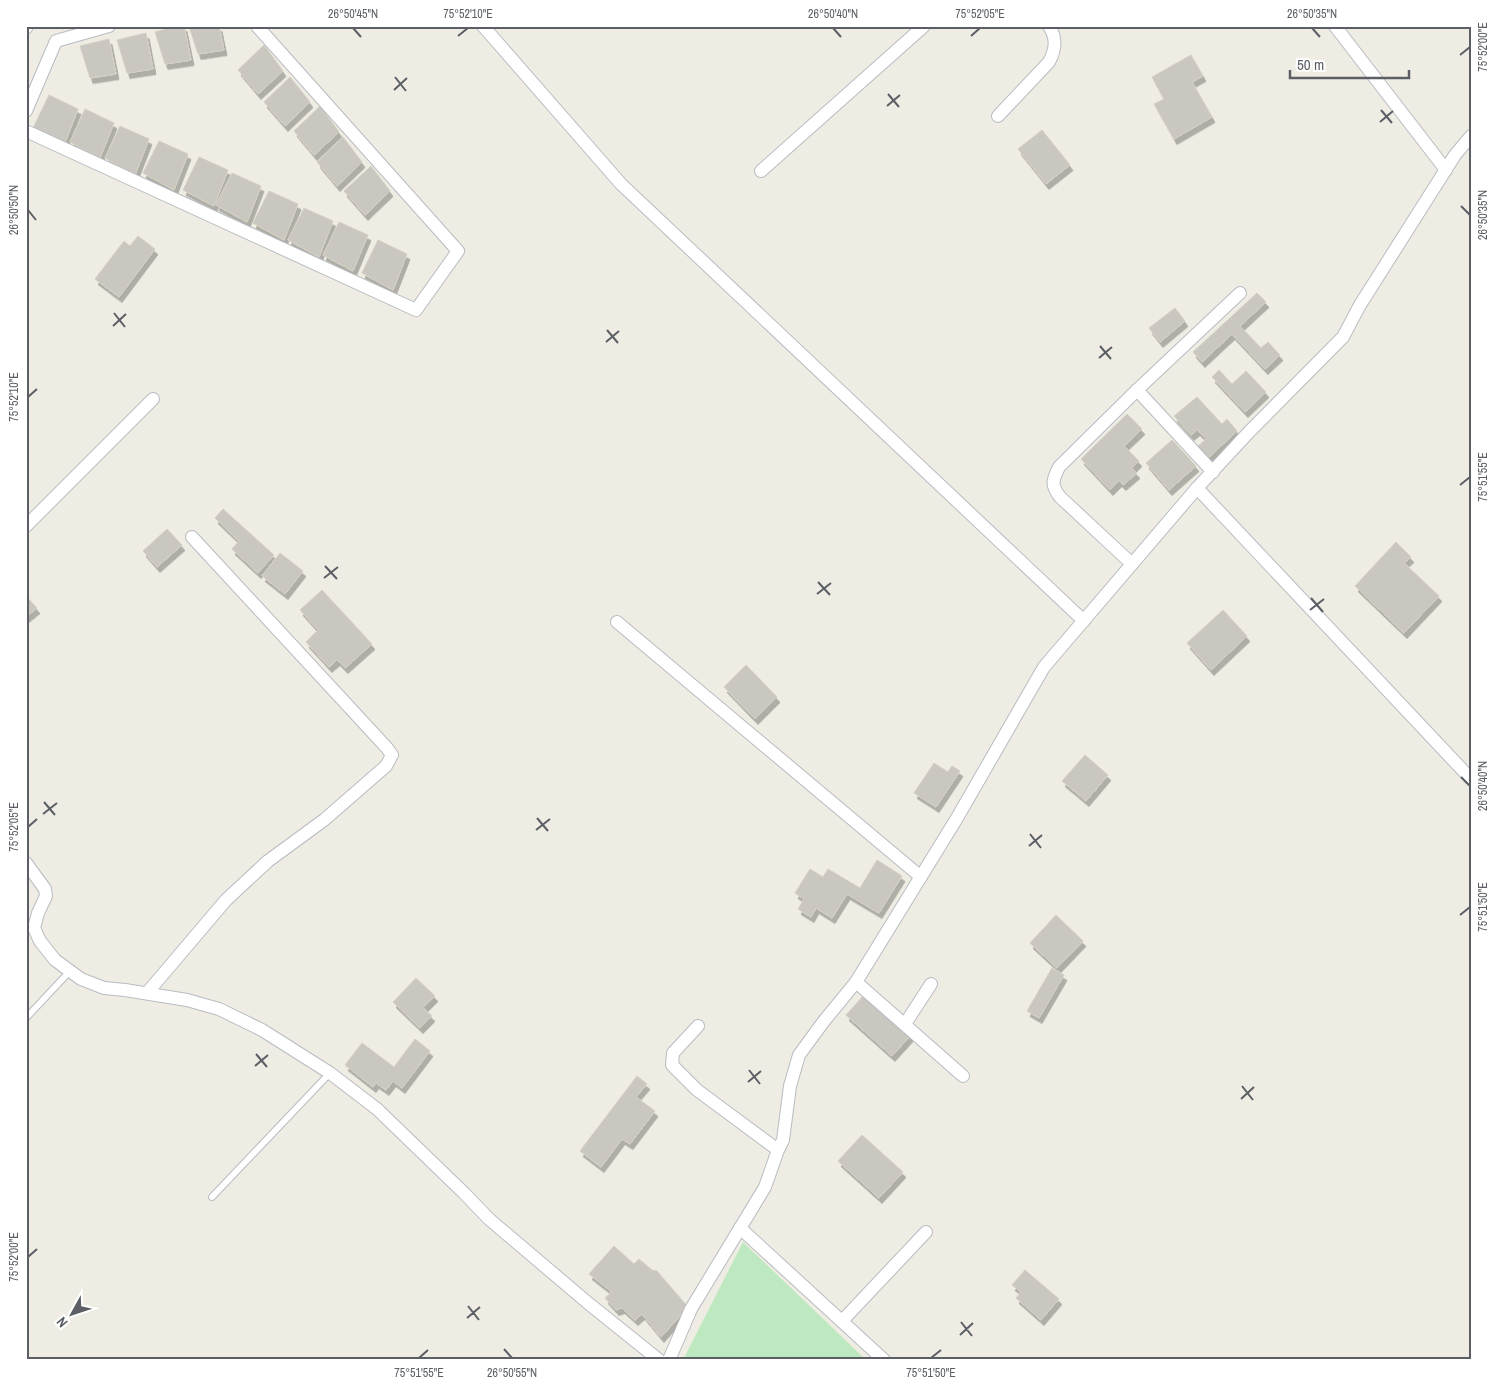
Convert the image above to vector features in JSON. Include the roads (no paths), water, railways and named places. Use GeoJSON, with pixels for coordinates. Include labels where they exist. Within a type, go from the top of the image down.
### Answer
{"type":"FeatureCollection","features":[{"type":"Feature","properties":{"kind":"street"},"geometry":{"type":"LineString","coordinates":[[26,111],[56,41],[109,26]]}},
{"type":"Feature","properties":{"kind":"street"},"geometry":{"type":"LineString","coordinates":[[26,131],[416,310],[458,251],[257,26]]}},
{"type":"Feature","properties":{"kind":"street"},"geometry":{"type":"LineString","coordinates":[[483,26],[621,184],[1084,621]]}},
{"type":"Feature","properties":{"kind":"street"},"geometry":{"type":"LineString","coordinates":[[998,116],[1049,62],[1054,52],[1055,35],[1050,26]]}},
{"type":"Feature","properties":{"kind":"street"},"geometry":{"type":"LineString","coordinates":[[1335,26],[1446,170]]}},
{"type":"Feature","properties":{"kind":"street"},"geometry":{"type":"LineString","coordinates":[[760,171],[921,27]]}},
{"type":"Feature","properties":{"kind":"street"},"geometry":{"type":"LineString","coordinates":[[669,1360],[690,1309],[765,1187],[783,1140],[790,1086],[799,1055],[856,982],[957,818],[1044,667],[1197,488],[1342,337],[1360,305],[1455,155],[1471,136]]}},
{"type":"Feature","properties":{"kind":"street"},"geometry":{"type":"LineString","coordinates":[[1132,564],[1060,498],[1053,487],[1054,478],[1059,467],[1240,293]]}},
{"type":"Feature","properties":{"kind":"street"},"geometry":{"type":"LineString","coordinates":[[1137,390],[1213,472]]}},
{"type":"Feature","properties":{"kind":"street"},"geometry":{"type":"LineString","coordinates":[[26,526],[153,399]]}},
{"type":"Feature","properties":{"kind":"street"},"geometry":{"type":"LineString","coordinates":[[1197,488],[1471,779]]}},
{"type":"Feature","properties":{"kind":"street"},"geometry":{"type":"LineString","coordinates":[[147,993],[226,900],[268,861],[338,808],[386,766],[392,755],[192,537]]}},
{"type":"Feature","properties":{"kind":"street"},"geometry":{"type":"LineString","coordinates":[[617,622],[921,877]]}},
{"type":"Feature","properties":{"kind":"street"},"geometry":{"type":"LineString","coordinates":[[26,863],[45,888],[46,896],[38,913],[34,928],[40,941],[55,960],[81,979],[104,988],[187,1000],[220,1009],[262,1030],[330,1073],[377,1109],[489,1219],[659,1360]]}},
{"type":"Feature","properties":{"kind":"street"},"geometry":{"type":"LineString","coordinates":[[856,982],[963,1076]]}},
{"type":"Feature","properties":{"kind":"street"},"geometry":{"type":"LineString","coordinates":[[905,1024],[931,984]]}},
{"type":"Feature","properties":{"kind":"street"},"geometry":{"type":"LineString","coordinates":[[698,1026],[674,1052],[672,1065],[697,1090],[778,1150]]}},
{"type":"Feature","properties":{"kind":"street"},"geometry":{"type":"LineString","coordinates":[[740,1228],[884,1360]]}},
{"type":"Feature","properties":{"kind":"street"},"geometry":{"type":"LineString","coordinates":[[842,1321],[926,1232]]}},
{"type":"Feature","properties":{"kind":"lane"},"geometry":{"type":"LineString","coordinates":[[26,1018],[70,971]]}},
{"type":"Feature","properties":{"kind":"lane"},"geometry":{"type":"LineString","coordinates":[[212,1198],[330,1073]]}}]}
